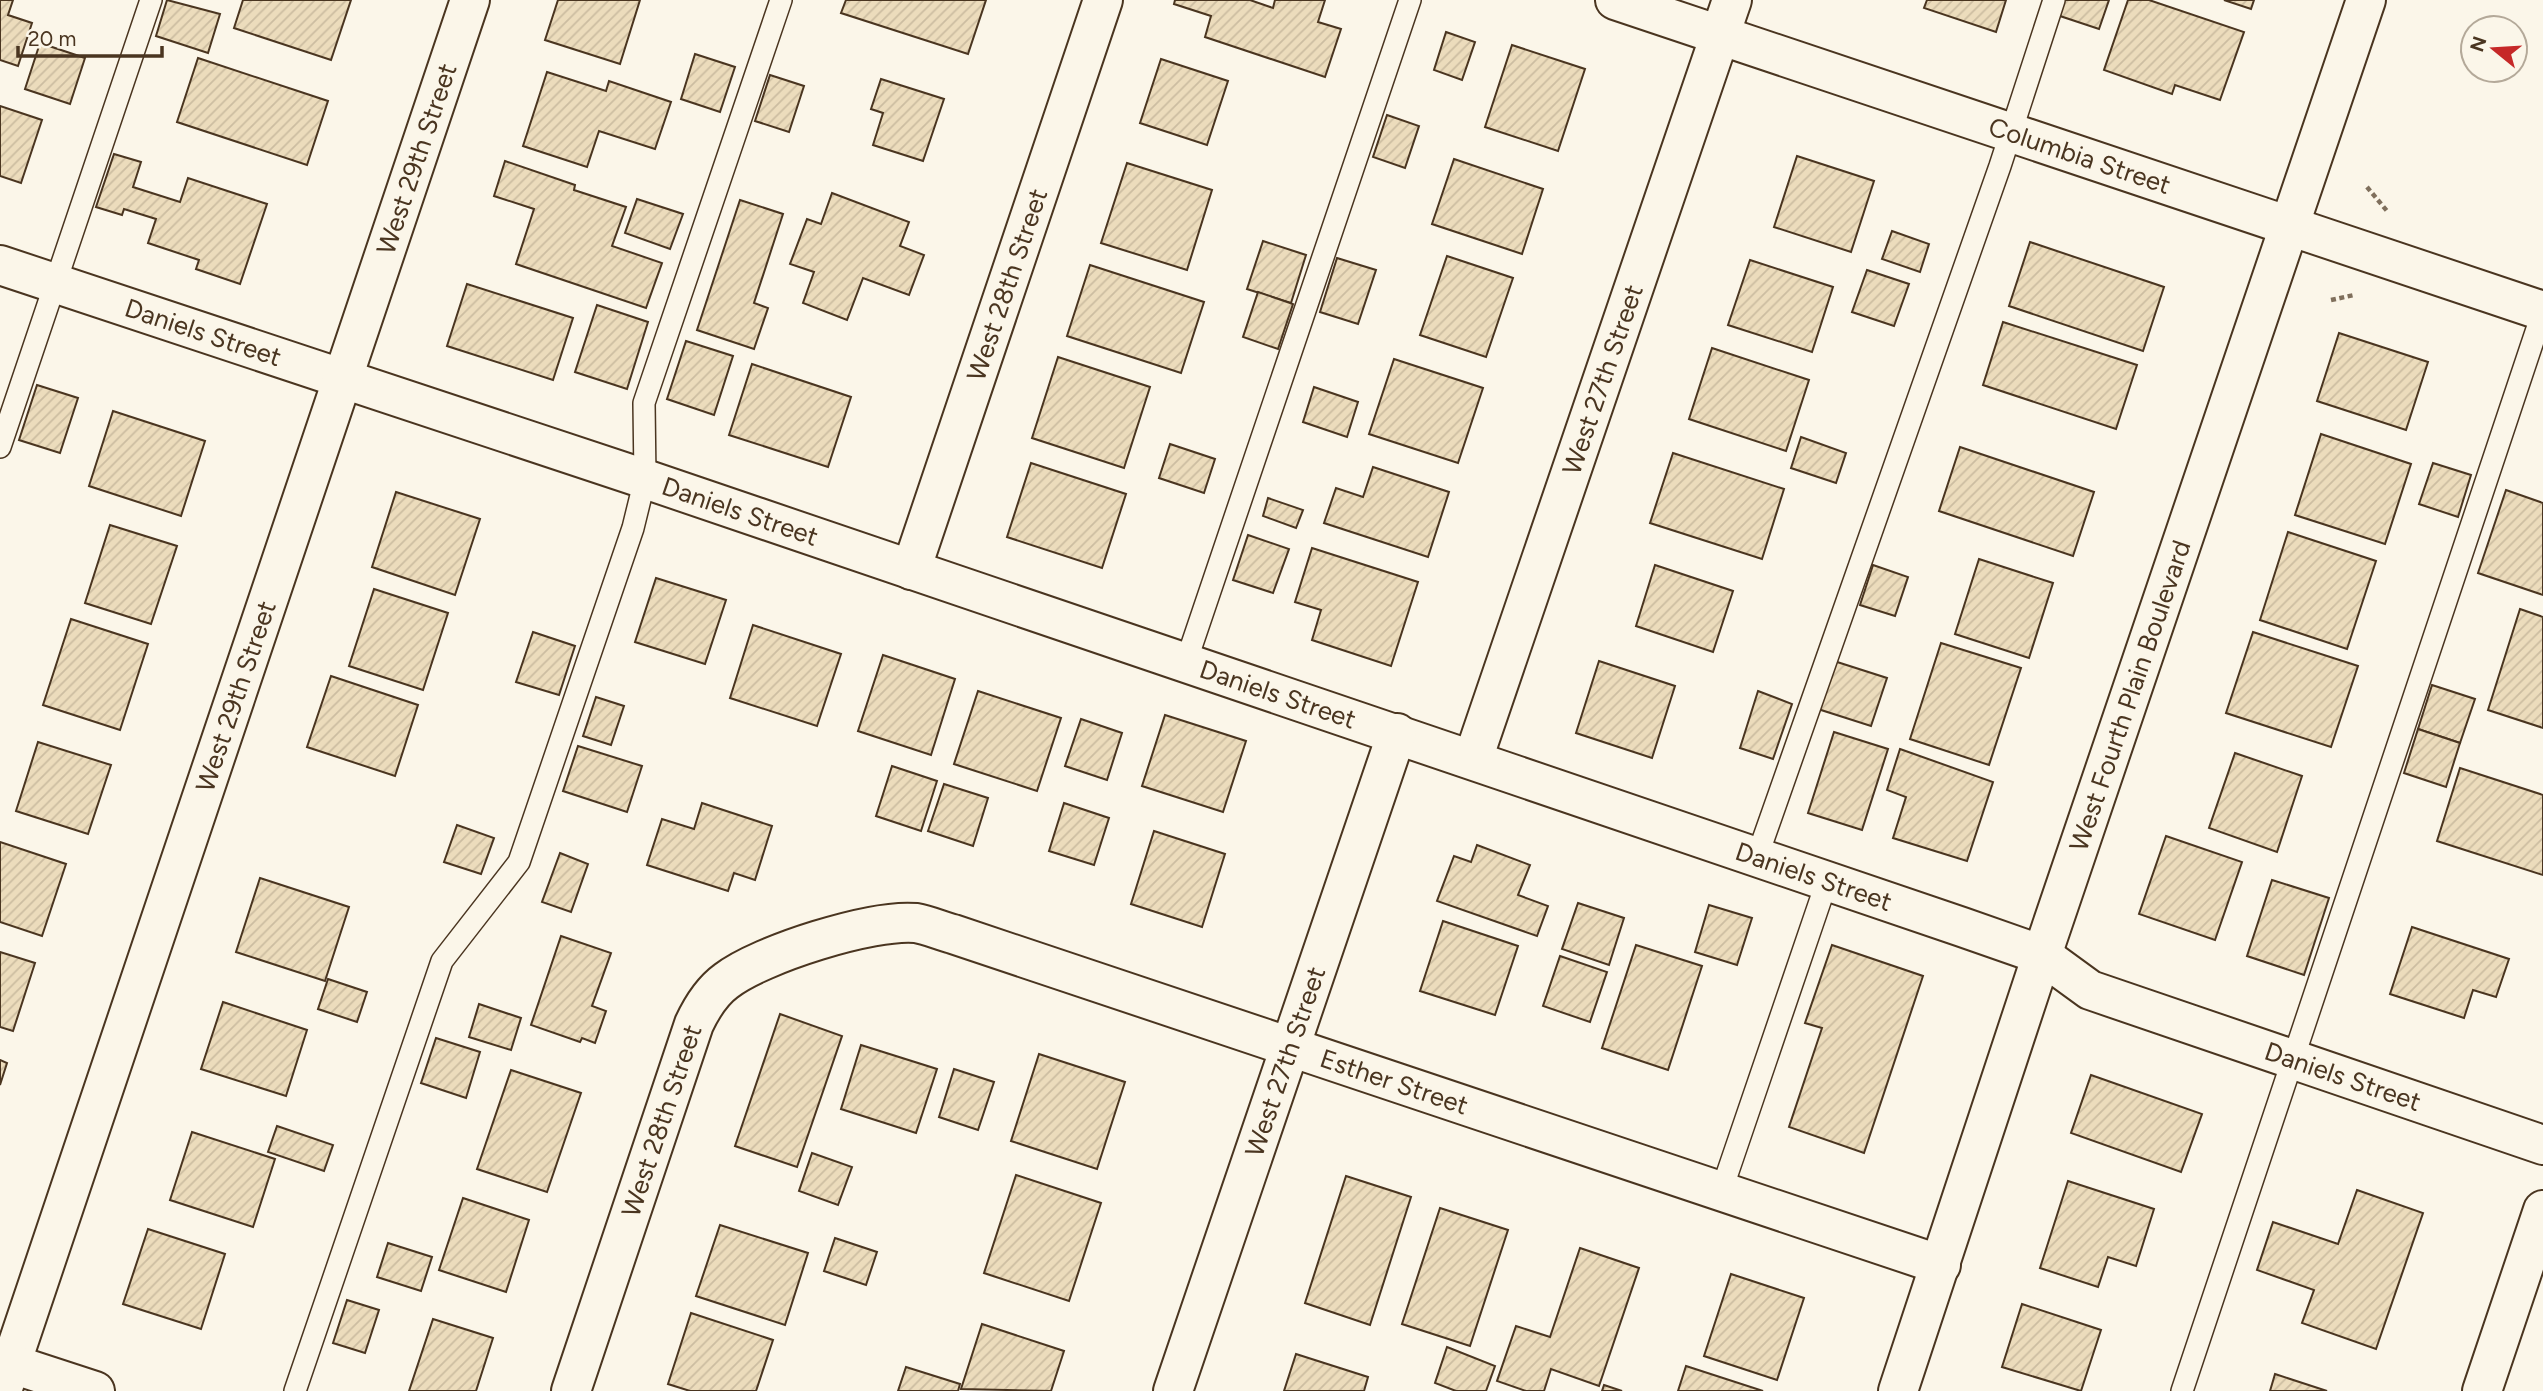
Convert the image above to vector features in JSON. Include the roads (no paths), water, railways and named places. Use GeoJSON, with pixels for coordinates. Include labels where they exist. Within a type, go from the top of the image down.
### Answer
{"type":"FeatureCollection","features":[{"type":"Feature","properties":{"kind":"street","name":"West 29th Street"},"geometry":{"type":"LineString","coordinates":[[4,1371],[470,0]]}},
{"type":"Feature","properties":{"kind":"street","name":"West 28th Street"},"geometry":{"type":"LineString","coordinates":[[911,570],[1103,0]]}},
{"type":"Feature","properties":{"kind":"street","name":"Columbia Street"},"geometry":{"type":"LineString","coordinates":[[1615,0],[2543,311]]}},
{"type":"Feature","properties":{"kind":"street","name":"West 27th Street"},"geometry":{"type":"LineString","coordinates":[[1473,759],[1732,0]]}},
{"type":"Feature","properties":{"kind":"street","name":"West Fourth Plain Boulevard"},"geometry":{"type":"LineString","coordinates":[[1898,1391],[2042,955],[2366,0]]}},
{"type":"Feature","properties":{"kind":"street","name":"Daniels Street"},"geometry":{"type":"LineString","coordinates":[[0,265],[645,479],[2042,955],[2090,990],[2543,1145]]}},
{"type":"Feature","properties":{"kind":"street","name":"West 27th Street"},"geometry":{"type":"LineString","coordinates":[[1172,1391],[1396,733]]}},
{"type":"Feature","properties":{"kind":"street","name":"Esther Street"},"geometry":{"type":"LineString","coordinates":[[845,932],[883,924],[917,923],[1941,1265]]}},
{"type":"Feature","properties":{"kind":"street","name":"West 28th Street"},"geometry":{"type":"LineString","coordinates":[[571,1391],[694,1024],[704,1002],[724,982],[746,968],[845,932]]}},
{"type":"Feature","properties":{"kind":"street"},"geometry":{"type":"LineString","coordinates":[[2482,1391],[2543,1210]]}},
{"type":"Feature","properties":{"kind":"street"},"geometry":{"type":"LineString","coordinates":[[4,1371],[95,1391]]}},
{"type":"Feature","properties":{"kind":"lane"},"geometry":{"type":"LineString","coordinates":[[0,447],[151,0]]}},
{"type":"Feature","properties":{"kind":"lane"},"geometry":{"type":"LineString","coordinates":[[295,1391],[442,961],[520,862],[631,533],[645,479],[645,403],[781,0]]}},
{"type":"Feature","properties":{"kind":"lane"},"geometry":{"type":"LineString","coordinates":[[1186,662],[1410,0]]}},
{"type":"Feature","properties":{"kind":"lane"},"geometry":{"type":"LineString","coordinates":[[1757,857],[2011,134],[2054,0]]}},
{"type":"Feature","properties":{"kind":"lane"},"geometry":{"type":"LineString","coordinates":[[2182,1391],[2543,311]]}},
{"type":"Feature","properties":{"kind":"lane"},"geometry":{"type":"LineString","coordinates":[[1721,1192],[1827,881]]}}]}
